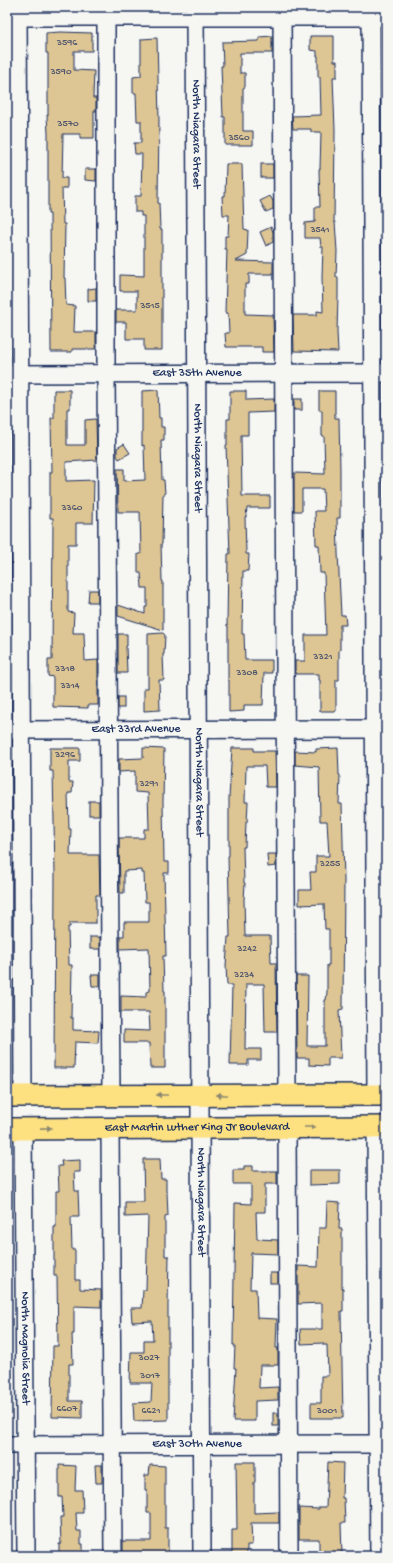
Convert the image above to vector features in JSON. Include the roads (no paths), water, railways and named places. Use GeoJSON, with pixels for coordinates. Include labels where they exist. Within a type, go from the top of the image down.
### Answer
{"type":"FeatureCollection","features":[{"type":"Feature","properties":{"kind":"main road"},"geometry":{"type":"LineString","coordinates":[[18,1090],[111,1095],[381,1095]]}},
{"type":"Feature","properties":{"kind":"main road","name":"East Martin Luther King Jr Boulevard"},"geometry":{"type":"LineString","coordinates":[[18,1132],[110,1128],[381,1127]]}},
{"type":"Feature","properties":{"kind":"street"},"geometry":{"type":"LineString","coordinates":[[106,12],[106,374],[111,1095]]}},
{"type":"Feature","properties":{"kind":"street"},"geometry":{"type":"LineString","coordinates":[[18,1090],[14,730],[14,14],[106,12],[282,12],[376,14],[379,373],[381,1095]]}},
{"type":"Feature","properties":{"kind":"street","name":"North Niagara Street"},"geometry":{"type":"LineString","coordinates":[[195,12],[202,1556]]}},
{"type":"Feature","properties":{"kind":"street"},"geometry":{"type":"LineString","coordinates":[[282,12],[287,1095]]}},
{"type":"Feature","properties":{"kind":"street","name":"East 35th Avenue"},"geometry":{"type":"LineString","coordinates":[[14,374],[379,373]]}},
{"type":"Feature","properties":{"kind":"street","name":"East 33rd Avenue"},"geometry":{"type":"LineString","coordinates":[[14,730],[380,729]]}},
{"type":"Feature","properties":{"kind":"street"},"geometry":{"type":"LineString","coordinates":[[287,1127],[289,1556]]}},
{"type":"Feature","properties":{"kind":"street"},"geometry":{"type":"LineString","coordinates":[[379,1556],[383,1444],[381,1127]]}},
{"type":"Feature","properties":{"kind":"street"},"geometry":{"type":"LineString","coordinates":[[110,1128],[113,1556]]}},
{"type":"Feature","properties":{"kind":"street","name":"North Magnolia Street"},"geometry":{"type":"LineString","coordinates":[[18,1132],[26,1444],[26,1556]]}},
{"type":"Feature","properties":{"kind":"street","name":"East 30th Avenue"},"geometry":{"type":"LineString","coordinates":[[7,1445],[383,1444]]}}]}
